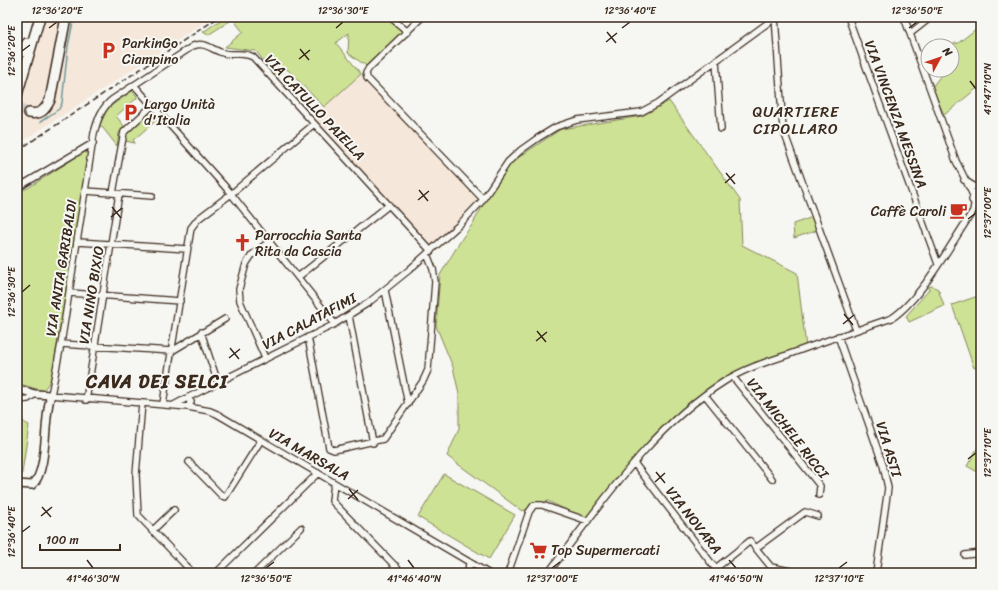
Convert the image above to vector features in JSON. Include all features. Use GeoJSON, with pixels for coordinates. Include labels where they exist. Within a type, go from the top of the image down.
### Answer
{"type":"FeatureCollection","features":[{"type":"Feature","properties":{"kind":"main road"},"geometry":{"type":"LineString","coordinates":[[17,78],[35,17]]}},
{"type":"Feature","properties":{"kind":"main road"},"geometry":{"type":"LineString","coordinates":[[17,95],[40,17]]}},
{"type":"Feature","properties":{"kind":"main road"},"geometry":{"type":"LineString","coordinates":[[29,113],[36,114],[45,109],[50,100],[66,17]]}},
{"type":"Feature","properties":{"kind":"main road"},"geometry":{"type":"LineString","coordinates":[[17,57],[27,43]]}},
{"type":"Feature","properties":{"kind":"street"},"geometry":{"type":"LineString","coordinates":[[390,17],[408,32]]}},
{"type":"Feature","properties":{"kind":"street"},"geometry":{"type":"LineString","coordinates":[[422,17],[369,68],[366,73],[367,78],[483,199]]}},
{"type":"Feature","properties":{"kind":"street"},"geometry":{"type":"LineString","coordinates":[[775,17],[783,129],[856,330]]}},
{"type":"Feature","properties":{"kind":"street","name":"VIA CALATAFIMI"},"geometry":{"type":"LineString","coordinates":[[174,405],[189,403],[218,383],[265,358],[336,324],[385,290],[459,225],[483,199],[508,162],[520,150],[538,138],[556,127],[577,120],[641,112],[658,103],[775,17]]}},
{"type":"Feature","properties":{"kind":"street","name":"VIA VINCENZA MESSINA"},"geometry":{"type":"LineString","coordinates":[[848,17],[938,264]]}},
{"type":"Feature","properties":{"kind":"street"},"geometry":{"type":"LineString","coordinates":[[548,573],[634,463],[677,418],[705,395],[733,377],[755,366],[892,318],[901,312],[919,291],[973,211],[973,195],[964,180],[904,17]]}},
{"type":"Feature","properties":{"kind":"street"},"geometry":{"type":"LineString","coordinates":[[912,32],[931,17]]}},
{"type":"Feature","properties":{"kind":"street","name":"VIA CATULLO PAIELLA"},"geometry":{"type":"LineString","coordinates":[[93,143],[102,109],[112,99],[193,46],[204,44],[222,53],[244,53],[253,58],[389,205],[429,252],[435,282],[429,365],[425,377],[387,436],[382,440],[373,443]]}},
{"type":"Feature","properties":{"kind":"street"},"geometry":{"type":"LineString","coordinates":[[716,61],[721,129]]}},
{"type":"Feature","properties":{"kind":"street"},"geometry":{"type":"LineString","coordinates":[[134,85],[231,194],[336,324]]}},
{"type":"Feature","properties":{"kind":"street","name":"VIA NINO BIXIO"},"geometry":{"type":"LineString","coordinates":[[86,400],[111,244],[120,146],[125,131],[152,106]]}},
{"type":"Feature","properties":{"kind":"street"},"geometry":{"type":"LineString","coordinates":[[163,404],[180,301],[189,233],[194,223],[314,124]]}},
{"type":"Feature","properties":{"kind":"street"},"geometry":{"type":"LineString","coordinates":[[17,188],[93,143]]}},
{"type":"Feature","properties":{"kind":"street","name":"VIA ANITA GARIBALDI"},"geometry":{"type":"LineString","coordinates":[[50,395],[70,293],[93,143]]}},
{"type":"Feature","properties":{"kind":"street"},"geometry":{"type":"LineString","coordinates":[[964,180],[981,190],[973,195]]}},
{"type":"Feature","properties":{"kind":"street"},"geometry":{"type":"LineString","coordinates":[[86,191],[152,196]]}},
{"type":"Feature","properties":{"kind":"street"},"geometry":{"type":"LineString","coordinates":[[298,277],[389,205]]}},
{"type":"Feature","properties":{"kind":"street"},"geometry":{"type":"LineString","coordinates":[[974,205],[981,208]]}},
{"type":"Feature","properties":{"kind":"street"},"geometry":{"type":"LineString","coordinates":[[973,211],[981,208]]}},
{"type":"Feature","properties":{"kind":"street"},"geometry":{"type":"LineString","coordinates":[[265,358],[240,301],[238,292],[248,261],[270,241]]}},
{"type":"Feature","properties":{"kind":"street"},"geometry":{"type":"LineString","coordinates":[[78,242],[187,249]]}},
{"type":"Feature","properties":{"kind":"street"},"geometry":{"type":"LineString","coordinates":[[385,290],[408,404]]}},
{"type":"Feature","properties":{"kind":"street"},"geometry":{"type":"LineString","coordinates":[[70,293],[180,301]]}},
{"type":"Feature","properties":{"kind":"street"},"geometry":{"type":"LineString","coordinates":[[308,337],[329,448],[334,450],[373,443],[349,316]]}},
{"type":"Feature","properties":{"kind":"street"},"geometry":{"type":"LineString","coordinates":[[61,344],[172,351],[201,332],[225,319]]}},
{"type":"Feature","properties":{"kind":"street"},"geometry":{"type":"LineString","coordinates":[[201,332],[218,383]]}},
{"type":"Feature","properties":{"kind":"street","name":"VIA ASTI"},"geometry":{"type":"LineString","coordinates":[[838,336],[883,465],[888,490],[876,573]]}},
{"type":"Feature","properties":{"kind":"street","name":"VIA MICHELE RICCI"},"geometry":{"type":"LineString","coordinates":[[733,377],[820,486],[819,495]]}},
{"type":"Feature","properties":{"kind":"street"},"geometry":{"type":"LineString","coordinates":[[17,389],[35,394],[86,400],[174,405],[189,403]]}},
{"type":"Feature","properties":{"kind":"street"},"geometry":{"type":"LineString","coordinates":[[17,400],[28,399],[35,394]]}},
{"type":"Feature","properties":{"kind":"street"},"geometry":{"type":"LineString","coordinates":[[35,394],[47,410]]}},
{"type":"Feature","properties":{"kind":"street"},"geometry":{"type":"LineString","coordinates":[[17,484],[32,485],[39,477],[47,432],[47,410],[50,395]]}},
{"type":"Feature","properties":{"kind":"street"},"geometry":{"type":"LineString","coordinates":[[705,395],[772,479]]}},
{"type":"Feature","properties":{"kind":"street"},"geometry":{"type":"LineString","coordinates":[[142,403],[136,475],[137,510],[140,518],[193,573]]}},
{"type":"Feature","properties":{"kind":"street","name":"VIA MARSALA"},"geometry":{"type":"LineString","coordinates":[[189,403],[197,408],[214,413],[488,573]]}},
{"type":"Feature","properties":{"kind":"street"},"geometry":{"type":"LineString","coordinates":[[189,462],[222,496],[225,497],[261,440]]}},
{"type":"Feature","properties":{"kind":"street","name":"VIA NOVARA"},"geometry":{"type":"LineString","coordinates":[[634,463],[718,571]]}},
{"type":"Feature","properties":{"kind":"street"},"geometry":{"type":"LineString","coordinates":[[216,573],[318,473]]}},
{"type":"Feature","properties":{"kind":"street"},"geometry":{"type":"LineString","coordinates":[[334,483],[332,501],[402,573]]}},
{"type":"Feature","properties":{"kind":"street"},"geometry":{"type":"LineString","coordinates":[[508,573],[529,512],[534,505],[542,505],[588,521]]}},
{"type":"Feature","properties":{"kind":"street"},"geometry":{"type":"LineString","coordinates":[[152,531],[174,510]]}},
{"type":"Feature","properties":{"kind":"street"},"geometry":{"type":"LineString","coordinates":[[756,548],[805,512],[818,516]]}},
{"type":"Feature","properties":{"kind":"street"},"geometry":{"type":"LineString","coordinates":[[255,573],[301,528]]}},
{"type":"Feature","properties":{"kind":"street"},"geometry":{"type":"LineString","coordinates":[[718,571],[749,542],[756,548],[771,567],[800,573]]}},
{"type":"Feature","properties":{"kind":"street"},"geometry":{"type":"LineString","coordinates":[[965,555],[981,553]]}},
{"type":"Feature","properties":{"kind":"street"},"geometry":{"type":"LineString","coordinates":[[468,573],[469,563]]}},
{"type":"Feature","properties":{"kind":"street"},"geometry":{"type":"LineString","coordinates":[[389,573],[396,566]]}},
{"type":"Feature","properties":{"kind":"shaded area"},"geometry":{"type":"Polygon","coordinates":[[[35,17],[213,17],[17,145],[17,78],[35,17]]]}},
{"type":"Feature","properties":{"kind":"shaded area"},"geometry":{"type":"Polygon","coordinates":[[[361,74],[480,198],[471,211],[430,246],[312,118],[361,74]]]}},
{"type":"Feature","properties":{"kind":"green space"},"geometry":{"type":"Polygon","coordinates":[[[225,17],[390,17],[408,32],[369,68],[348,53],[349,33],[336,43],[361,74],[324,107],[287,69],[277,79],[256,51],[225,47],[243,32],[233,19],[208,35],[203,32],[225,17]]]}},
{"type":"Feature","properties":{"kind":"green space"},"geometry":{"type":"Polygon","coordinates":[[[981,25],[981,85],[944,115],[932,87],[939,78],[960,78],[960,42],[981,25]]]}},
{"type":"Feature","properties":{"kind":"green space"},"geometry":{"type":"Polygon","coordinates":[[[132,91],[137,98],[116,116],[124,126],[119,133],[117,146],[103,128],[99,126],[108,108],[132,91]]]}},
{"type":"Feature","properties":{"kind":"green space"},"geometry":{"type":"Polygon","coordinates":[[[669,101],[740,200],[742,245],[797,273],[806,347],[733,377],[712,389],[673,422],[654,442],[588,521],[548,501],[522,511],[447,456],[459,429],[459,394],[453,367],[436,326],[440,275],[472,225],[504,167],[561,129],[642,116],[669,101]]]}},
{"type":"Feature","properties":{"kind":"green space"},"geometry":{"type":"Polygon","coordinates":[[[151,111],[158,119],[133,140],[135,143],[125,141],[127,133],[151,111]]]}},
{"type":"Feature","properties":{"kind":"green space"},"geometry":{"type":"Polygon","coordinates":[[[84,152],[87,152],[88,156],[53,370],[50,381],[43,391],[17,383],[17,192],[28,188],[84,152]]]}},
{"type":"Feature","properties":{"kind":"green space"},"geometry":{"type":"Polygon","coordinates":[[[813,217],[818,230],[794,238],[793,224],[813,217]]]}},
{"type":"Feature","properties":{"kind":"green space"},"geometry":{"type":"Polygon","coordinates":[[[932,286],[938,289],[944,306],[909,322],[906,316],[929,290],[928,287],[932,286]]]}},
{"type":"Feature","properties":{"kind":"green space"},"geometry":{"type":"Polygon","coordinates":[[[981,295],[981,365],[974,368],[952,305],[981,295]]]}},
{"type":"Feature","properties":{"kind":"green space"},"geometry":{"type":"Polygon","coordinates":[[[17,404],[21,418],[29,425],[21,480],[17,480],[17,404]]]}},
{"type":"Feature","properties":{"kind":"green space"},"geometry":{"type":"Polygon","coordinates":[[[981,442],[981,474],[967,466],[981,442]]]}},
{"type":"Feature","properties":{"kind":"green space"},"geometry":{"type":"Polygon","coordinates":[[[444,474],[515,515],[489,559],[418,517],[444,474]]]}},
{"type":"Feature","properties":{"kind":"waterway"},"geometry":{"type":"LineString","coordinates":[[40,122],[59,109],[62,103],[68,46],[74,17]]}},
{"type":"Feature","properties":{"kind":"tunnel"},"geometry":{"type":"LineString","coordinates":[[17,107],[29,113]]}},
{"type":"Feature","properties":{"kind":"railway"},"geometry":{"type":"LineString","coordinates":[[17,151],[219,17]]}},
{"type":"Feature","properties":{"kind":"place","name":"ParkinGo Ciampino"},"geometry":{"type":"Point","coordinates":[109,51]}},
{"type":"Feature","properties":{"kind":"place","name":"Largo Unità d'Italia"},"geometry":{"type":"Point","coordinates":[131,112]}},
{"type":"Feature","properties":{"kind":"place","name":"Caffè Caroli"},"geometry":{"type":"Point","coordinates":[959,211]}},
{"type":"Feature","properties":{"kind":"place","name":"Parrocchia Santa Rita da Cascia"},"geometry":{"type":"Point","coordinates":[242,243]}},
{"type":"Feature","properties":{"kind":"place","name":"Top Supermercati"},"geometry":{"type":"Point","coordinates":[538,550]}},
{"type":"Feature","properties":{"kind":"district","name":"QUARTIERE CIPOLLARO"},"geometry":{"type":"Point","coordinates":[796,120]}},
{"type":"Feature","properties":{"kind":"district","name":"CAVA DEI SELCI"},"geometry":{"type":"Point","coordinates":[157,382]}}]}
